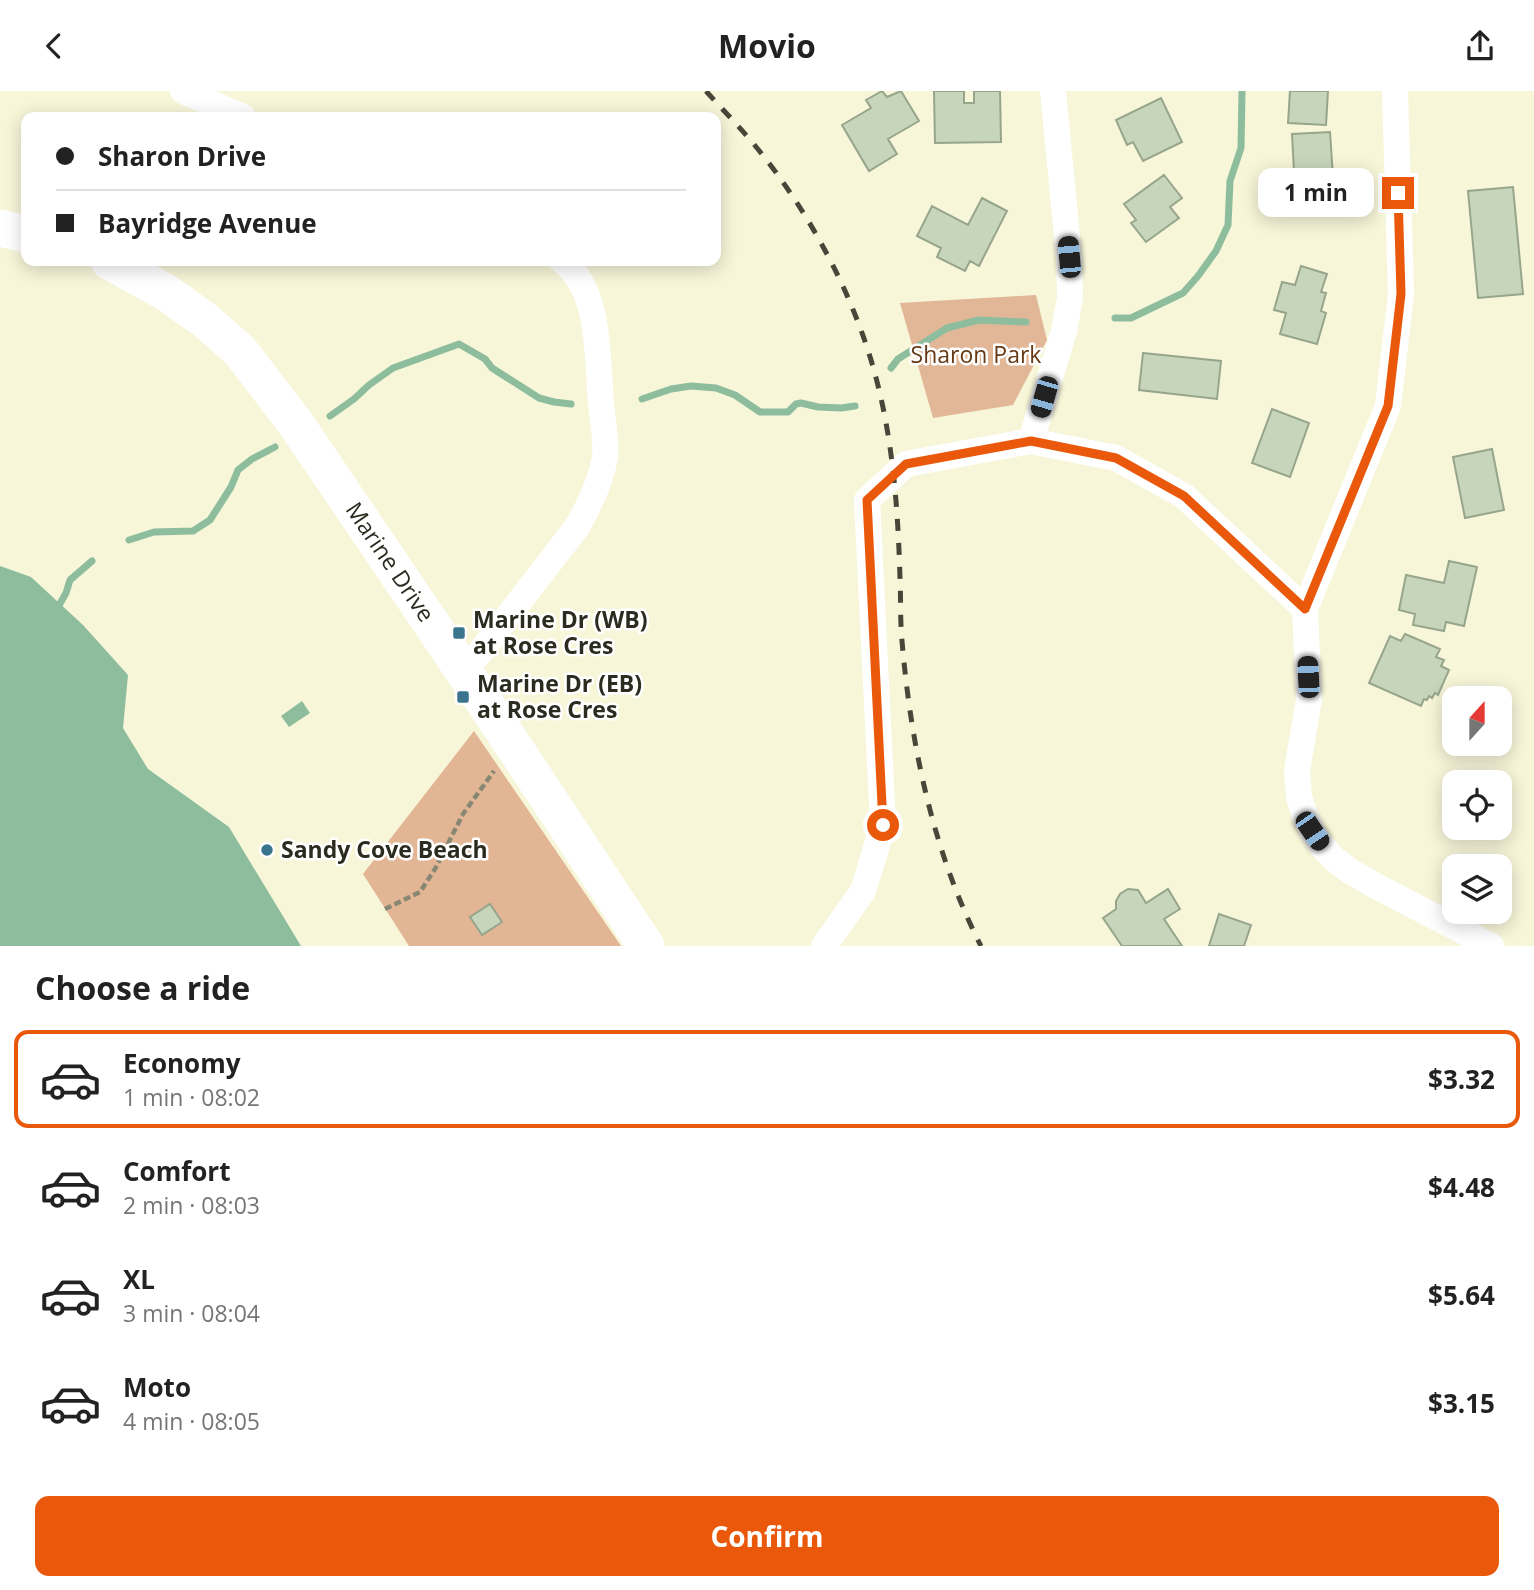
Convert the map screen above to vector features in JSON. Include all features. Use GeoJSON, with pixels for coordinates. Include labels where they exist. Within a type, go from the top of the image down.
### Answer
{"type":"FeatureCollection","features":[{"type":"Feature","properties":{"kind":"main road"},"geometry":{"type":"LineString","coordinates":[[0,227],[21,233]]}},
{"type":"Feature","properties":{"kind":"main road","name":"Marine Drive"},"geometry":{"type":"LineString","coordinates":[[118,266],[167,293],[206,321],[240,351],[296,424],[646,946]]}},
{"type":"Feature","properties":{"kind":"street"},"geometry":{"type":"LineString","coordinates":[[183,91],[231,112]]}},
{"type":"Feature","properties":{"kind":"street"},"geometry":{"type":"LineString","coordinates":[[1031,441],[1064,331],[1070,298],[1069,257],[1053,91]]}},
{"type":"Feature","properties":{"kind":"street"},"geometry":{"type":"LineString","coordinates":[[1395,91],[1401,294],[1388,406],[1305,609],[1310,699],[1297,770],[1299,797],[1312,831],[1334,859],[1350,871],[1491,946]]}},
{"type":"Feature","properties":{"kind":"street"},"geometry":{"type":"LineString","coordinates":[[470,680],[478,655],[577,527],[590,505],[605,455],[593,314],[584,286],[569,266]]}},
{"type":"Feature","properties":{"kind":"street"},"geometry":{"type":"LineString","coordinates":[[824,946],[863,891],[883,825],[867,500],[906,464],[1031,441],[1116,458],[1184,496],[1305,609]]}},
{"type":"Feature","properties":{"kind":"path"},"geometry":{"type":"LineString","coordinates":[[385,909],[420,893],[463,814],[500,761]]}},
{"type":"Feature","properties":{"kind":"green space","name":"Sharon Park"},"geometry":{"type":"Polygon","coordinates":[[[1036,295],[1047,340],[1013,405],[933,418],[900,303],[1036,295]]]}},
{"type":"Feature","properties":{"kind":"shaded area"},"geometry":{"type":"Polygon","coordinates":[[[0,566],[31,577],[83,625],[128,675],[123,728],[148,769],[229,827],[301,946],[0,946],[0,566]]]}},
{"type":"Feature","properties":{"kind":"shaded area"},"geometry":{"type":"Polygon","coordinates":[[[302,701],[310,713],[289,727],[281,716],[302,701]]]}},
{"type":"Feature","properties":{"kind":"shaded area"},"geometry":{"type":"Polygon","coordinates":[[[474,731],[621,946],[409,946],[363,874],[474,731]]]}},
{"type":"Feature","properties":{"kind":"building"},"geometry":{"type":"Polygon","coordinates":[[[882,91],[887,97],[901,91],[919,121],[888,139],[897,154],[869,171],[842,125],[871,108],[866,100],[882,91]]]}},
{"type":"Feature","properties":{"kind":"building"},"geometry":{"type":"Polygon","coordinates":[[[934,91],[964,91],[964,103],[974,103],[974,91],[1000,91],[1001,142],[935,143],[934,91]]]}},
{"type":"Feature","properties":{"kind":"building"},"geometry":{"type":"Polygon","coordinates":[[[1290,91],[1328,91],[1326,125],[1288,123],[1290,91]]]}},
{"type":"Feature","properties":{"kind":"building"},"geometry":{"type":"Polygon","coordinates":[[[1161,98],[1182,142],[1143,161],[1133,142],[1127,145],[1116,120],[1161,98]]]}},
{"type":"Feature","properties":{"kind":"building"},"geometry":{"type":"Polygon","coordinates":[[[1330,132],[1335,207],[1296,209],[1292,134],[1330,132]]]}},
{"type":"Feature","properties":{"kind":"building"},"geometry":{"type":"Polygon","coordinates":[[[1164,175],[1182,198],[1170,207],[1179,218],[1146,242],[1131,223],[1136,220],[1124,204],[1164,175]]]}},
{"type":"Feature","properties":{"kind":"building"},"geometry":{"type":"Polygon","coordinates":[[[1513,187],[1523,294],[1478,298],[1468,191],[1513,187]]]}},
{"type":"Feature","properties":{"kind":"building"},"geometry":{"type":"Polygon","coordinates":[[[982,198],[1007,211],[979,266],[970,261],[965,271],[937,257],[941,248],[917,236],[932,206],[968,225],[982,198]]]}},
{"type":"Feature","properties":{"kind":"building"},"geometry":{"type":"Polygon","coordinates":[[[1301,266],[1327,274],[1321,292],[1326,293],[1321,311],[1326,313],[1317,344],[1280,334],[1286,313],[1274,310],[1282,282],[1295,285],[1301,266]]]}},
{"type":"Feature","properties":{"kind":"building"},"geometry":{"type":"Polygon","coordinates":[[[1143,353],[1221,361],[1217,399],[1139,390],[1143,353]]]}},
{"type":"Feature","properties":{"kind":"building"},"geometry":{"type":"Polygon","coordinates":[[[1272,409],[1309,423],[1290,477],[1252,463],[1272,409]]]}},
{"type":"Feature","properties":{"kind":"building"},"geometry":{"type":"Polygon","coordinates":[[[1492,449],[1504,510],[1465,518],[1453,457],[1492,449]]]}},
{"type":"Feature","properties":{"kind":"building"},"geometry":{"type":"Polygon","coordinates":[[[1449,561],[1477,567],[1464,626],[1446,622],[1444,631],[1413,625],[1415,614],[1399,610],[1406,575],[1444,583],[1449,561]]]}},
{"type":"Feature","properties":{"kind":"building"},"geometry":{"type":"Polygon","coordinates":[[[1405,634],[1440,649],[1436,657],[1444,660],[1441,666],[1449,670],[1438,695],[1435,693],[1432,698],[1429,696],[1427,700],[1424,699],[1421,706],[1369,683],[1390,636],[1401,641],[1405,634]]]}},
{"type":"Feature","properties":{"kind":"building"},"geometry":{"type":"Polygon","coordinates":[[[1128,889],[1138,890],[1146,903],[1168,889],[1180,909],[1164,919],[1182,946],[1122,946],[1103,918],[1116,909],[1120,894],[1128,889]]]}},
{"type":"Feature","properties":{"kind":"building"},"geometry":{"type":"Polygon","coordinates":[[[490,904],[502,922],[482,935],[470,917],[490,904]]]}},
{"type":"Feature","properties":{"kind":"building"},"geometry":{"type":"Polygon","coordinates":[[[1219,914],[1251,925],[1244,946],[1209,946],[1219,914]]]}},
{"type":"Feature","properties":{"kind":"waterway"},"geometry":{"type":"LineString","coordinates":[[1115,318],[1131,318],[1183,293],[1216,251],[1228,225],[1230,181],[1241,148],[1242,91]]}},
{"type":"Feature","properties":{"kind":"waterway"},"geometry":{"type":"LineString","coordinates":[[891,368],[898,359],[947,328],[979,320],[1026,322]]}},
{"type":"Feature","properties":{"kind":"waterway"},"geometry":{"type":"LineString","coordinates":[[330,416],[393,368],[459,344],[485,359],[492,368],[539,398],[571,404]]}},
{"type":"Feature","properties":{"kind":"waterway"},"geometry":{"type":"LineString","coordinates":[[642,399],[671,389],[691,386],[716,388],[735,395],[760,412],[788,412],[801,403],[818,407],[855,406]]}},
{"type":"Feature","properties":{"kind":"waterway"},"geometry":{"type":"LineString","coordinates":[[129,540],[154,532],[193,531],[210,520],[231,487],[238,470],[275,447]]}},
{"type":"Feature","properties":{"kind":"waterway"},"geometry":{"type":"LineString","coordinates":[[57,609],[70,580],[92,561]]}},
{"type":"Feature","properties":{"kind":"railway"},"geometry":{"type":"LineString","coordinates":[[706,91],[772,167],[809,222],[841,281],[866,343],[881,399],[894,475],[902,641],[918,759],[937,836],[964,910],[981,946]]}},
{"type":"Feature","properties":{"kind":"place","name":"Marine Dr (WB) at Rose Cres"},"geometry":{"type":"Point","coordinates":[459,633]}},
{"type":"Feature","properties":{"kind":"place","name":"Marine Dr (EB) at Rose Cres"},"geometry":{"type":"Point","coordinates":[463,697]}},
{"type":"Feature","properties":{"kind":"place","name":"Sandy Cove Beach"},"geometry":{"type":"Point","coordinates":[267,850]}},
{"type":"Feature","properties":{"kind":"route"},"geometry":{"type":"LineString","coordinates":[[883,825],[867,500],[906,464],[1031,441],[1116,458],[1184,496],[1305,609],[1388,406],[1401,294],[1398,193]]}}]}
